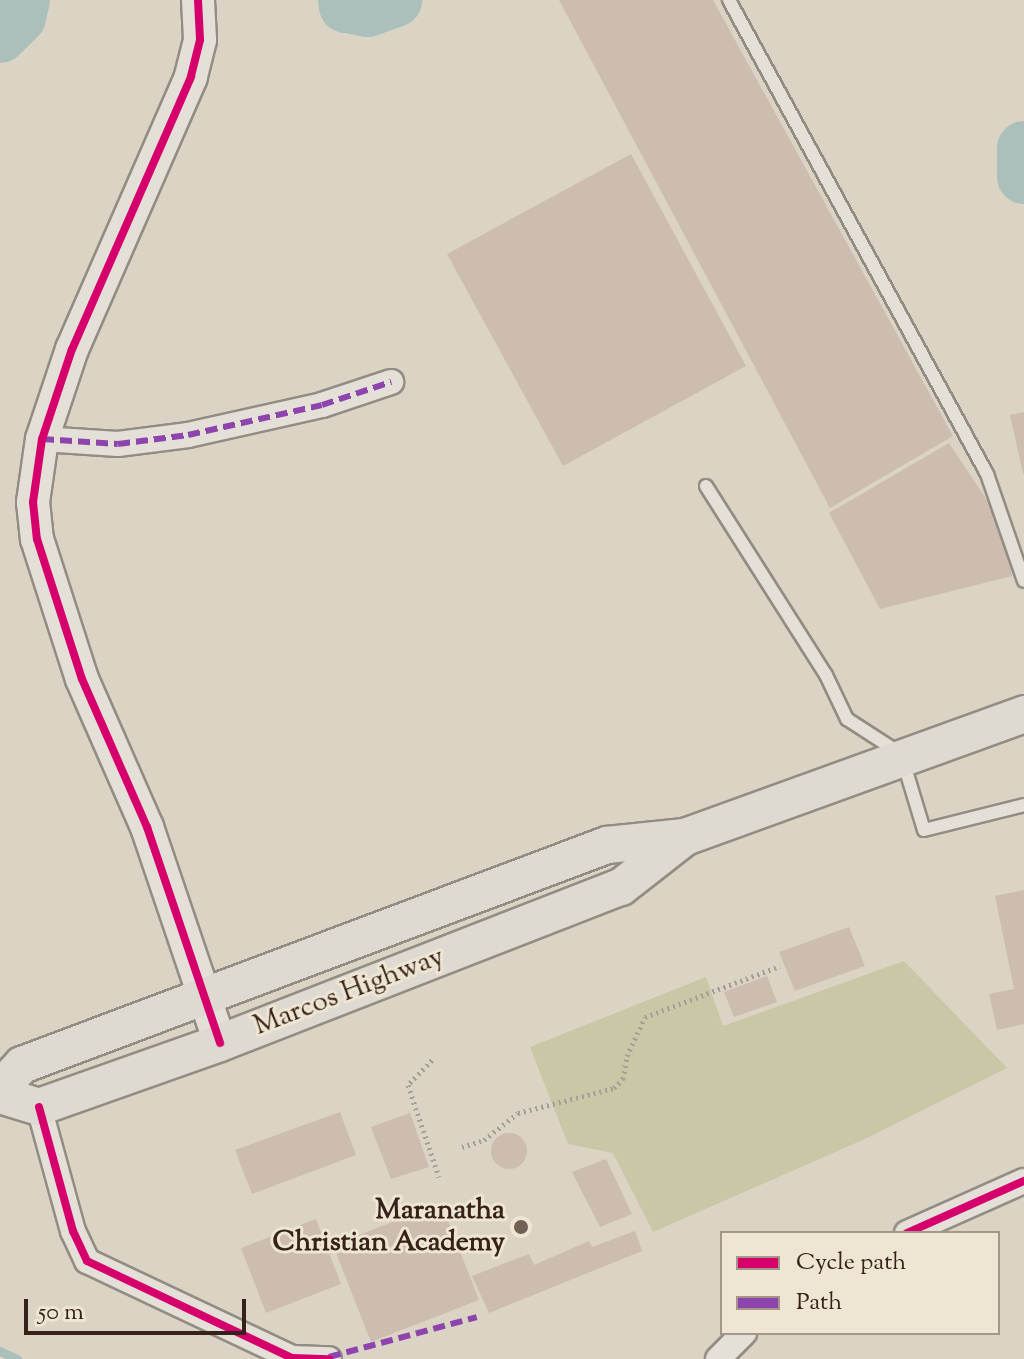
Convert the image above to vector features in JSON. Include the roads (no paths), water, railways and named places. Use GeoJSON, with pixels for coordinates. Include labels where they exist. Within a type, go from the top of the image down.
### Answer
{"type":"FeatureCollection","features":[{"type":"Feature","properties":{"kind":"main road","name":"Marcos Highway"},"geometry":{"type":"LineString","coordinates":[[0,1088],[22,1065],[203,1000],[607,845],[685,837],[901,754],[1024,714]]}},
{"type":"Feature","properties":{"kind":"main road","name":"Marcos Highway"},"geometry":{"type":"LineString","coordinates":[[39,1107],[220,1043],[621,887],[685,837]]}},
{"type":"Feature","properties":{"kind":"main road"},"geometry":{"type":"LineString","coordinates":[[0,1095],[39,1107]]}},
{"type":"Feature","properties":{"kind":"street"},"geometry":{"type":"LineString","coordinates":[[198,0],[200,40],[191,77],[72,349],[42,439],[33,502],[37,539],[82,679],[147,827],[220,1043]]}},
{"type":"Feature","properties":{"kind":"street"},"geometry":{"type":"LineString","coordinates":[[42,439],[118,444],[188,435],[322,405],[391,382]]}},
{"type":"Feature","properties":{"kind":"street"},"geometry":{"type":"LineString","coordinates":[[39,1107],[73,1231],[87,1261],[283,1355],[329,1359]]}},
{"type":"Feature","properties":{"kind":"street"},"geometry":{"type":"LineString","coordinates":[[912,1231],[1024,1181]]}},
{"type":"Feature","properties":{"kind":"street"},"geometry":{"type":"LineString","coordinates":[[720,1358],[742,1335]]}},
{"type":"Feature","properties":{"kind":"lane"},"geometry":{"type":"LineString","coordinates":[[729,0],[987,474],[1024,581]]}},
{"type":"Feature","properties":{"kind":"lane"},"geometry":{"type":"LineString","coordinates":[[706,486],[826,675],[847,719],[901,754],[924,830],[1024,805]]}},
{"type":"Feature","properties":{"kind":"waterway"},"geometry":{"type":"LineString","coordinates":[[0,36],[19,17],[23,0]]}},
{"type":"Feature","properties":{"kind":"waterway"},"geometry":{"type":"LineString","coordinates":[[345,0],[346,6],[368,10],[395,0]]}},
{"type":"Feature","properties":{"kind":"waterway"},"geometry":{"type":"LineString","coordinates":[[1024,148],[1024,177]]}},
{"type":"Feature","properties":{"kind":"waterway"},"geometry":{"type":"LineString","coordinates":[[0,1351],[17,1359]]}},
{"type":"Feature","properties":{"kind":"place","name":"Maranatha Christian Academy"},"geometry":{"type":"Point","coordinates":[521,1227]}}]}
